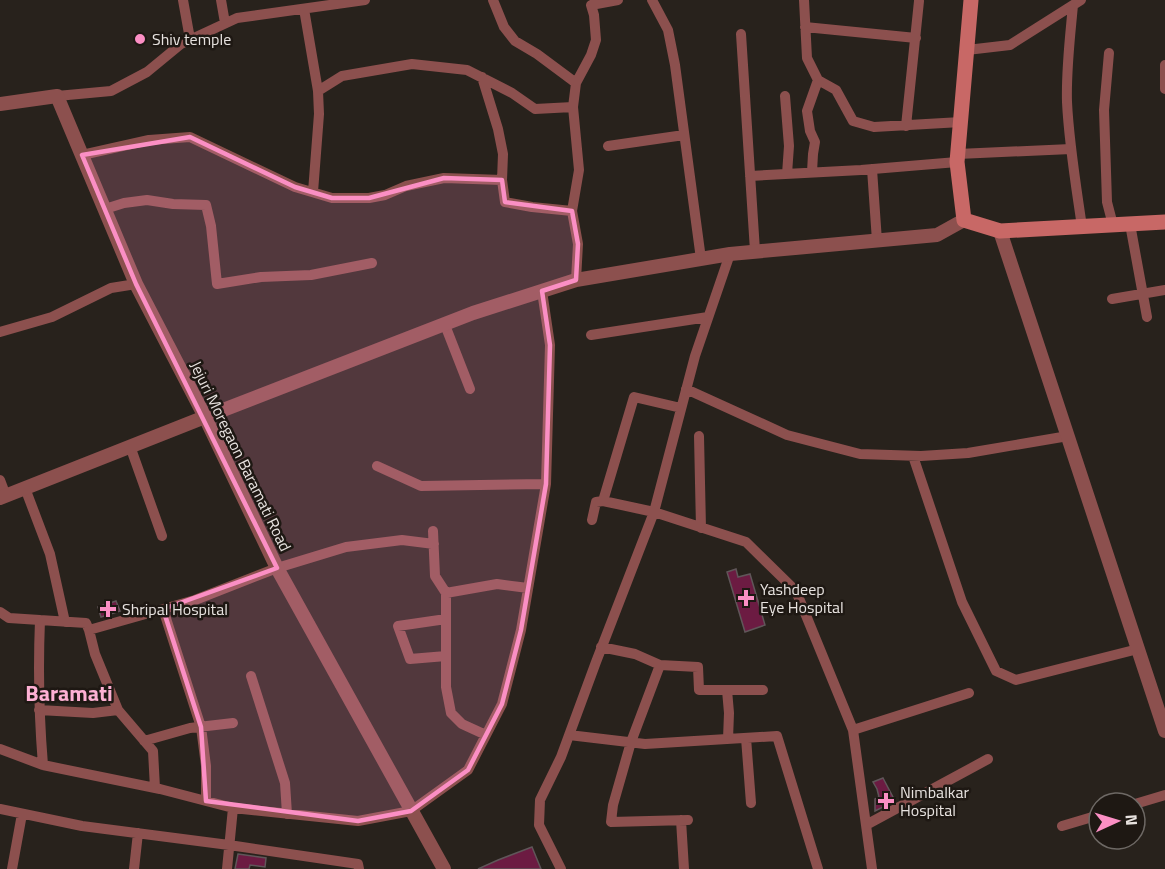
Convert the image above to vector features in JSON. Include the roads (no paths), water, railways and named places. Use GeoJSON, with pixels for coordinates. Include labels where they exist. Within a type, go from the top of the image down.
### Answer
{"type":"FeatureCollection","features":[{"type":"Feature","properties":{"kind":"main road"},"geometry":{"type":"LineString","coordinates":[[971,0],[958,158],[964,220],[1000,231],[1165,222]]}},
{"type":"Feature","properties":{"kind":"street"},"geometry":{"type":"LineString","coordinates":[[183,0],[190,39]]}},
{"type":"Feature","properties":{"kind":"street"},"geometry":{"type":"LineString","coordinates":[[221,0],[225,23]]}},
{"type":"Feature","properties":{"kind":"street"},"geometry":{"type":"LineString","coordinates":[[276,0],[278,13]]}},
{"type":"Feature","properties":{"kind":"street"},"geometry":{"type":"LineString","coordinates":[[0,104],[111,91],[147,72],[181,44],[237,18],[365,0]]}},
{"type":"Feature","properties":{"kind":"street"},"geometry":{"type":"LineString","coordinates":[[493,0],[504,27],[515,41],[576,83]]}},
{"type":"Feature","properties":{"kind":"street"},"geometry":{"type":"LineString","coordinates":[[576,280],[578,244],[572,211],[579,170],[573,107],[576,83],[596,40],[591,5],[618,0]]}},
{"type":"Feature","properties":{"kind":"street"},"geometry":{"type":"LineString","coordinates":[[652,0],[668,30],[675,65],[701,259]]}},
{"type":"Feature","properties":{"kind":"street"},"geometry":{"type":"LineString","coordinates":[[804,0],[807,58],[818,80],[836,90],[853,121],[874,127],[961,122]]}},
{"type":"Feature","properties":{"kind":"street"},"geometry":{"type":"LineString","coordinates":[[906,126],[919,1]]}},
{"type":"Feature","properties":{"kind":"street"},"geometry":{"type":"LineString","coordinates":[[967,50],[1010,45],[1072,3]]}},
{"type":"Feature","properties":{"kind":"street"},"geometry":{"type":"LineString","coordinates":[[1072,3],[1067,61],[1067,102],[1082,227]]}},
{"type":"Feature","properties":{"kind":"street"},"geometry":{"type":"LineString","coordinates":[[304,9],[318,91],[319,114],[313,192]]}},
{"type":"Feature","properties":{"kind":"street"},"geometry":{"type":"LineString","coordinates":[[805,27],[916,38]]}},
{"type":"Feature","properties":{"kind":"street"},"geometry":{"type":"LineString","coordinates":[[741,34],[755,251]]}},
{"type":"Feature","properties":{"kind":"street"},"geometry":{"type":"LineString","coordinates":[[1109,53],[1104,110],[1107,202],[1113,225]]}},
{"type":"Feature","properties":{"kind":"street"},"geometry":{"type":"LineString","coordinates":[[318,91],[342,76],[412,64],[468,70],[535,108],[573,107]]}},
{"type":"Feature","properties":{"kind":"street"},"geometry":{"type":"LineString","coordinates":[[1165,65],[1165,89]]}},
{"type":"Feature","properties":{"kind":"street"},"geometry":{"type":"LineString","coordinates":[[482,78],[498,129],[503,154],[502,180],[505,202],[572,211]]}},
{"type":"Feature","properties":{"kind":"street"},"geometry":{"type":"LineString","coordinates":[[812,172],[815,142],[810,131],[807,111],[818,80]]}},
{"type":"Feature","properties":{"kind":"street","name":"Jejuri Moregaon Baramati Road"},"geometry":{"type":"LineString","coordinates":[[57,96],[136,284],[205,417],[278,568],[444,869]]}},
{"type":"Feature","properties":{"kind":"street"},"geometry":{"type":"LineString","coordinates":[[785,96],[789,146],[787,174]]}},
{"type":"Feature","properties":{"kind":"street"},"geometry":{"type":"LineString","coordinates":[[608,146],[684,135]]}},
{"type":"Feature","properties":{"kind":"street"},"geometry":{"type":"LineString","coordinates":[[82,155],[150,140],[190,136],[295,187],[332,198],[369,198],[385,195],[406,186],[444,178],[502,180]]}},
{"type":"Feature","properties":{"kind":"street"},"geometry":{"type":"LineString","coordinates":[[750,176],[872,169],[958,158],[1071,149]]}},
{"type":"Feature","properties":{"kind":"street"},"geometry":{"type":"LineString","coordinates":[[872,169],[877,241]]}},
{"type":"Feature","properties":{"kind":"street"},"geometry":{"type":"LineString","coordinates":[[105,209],[124,203],[147,200],[206,205],[212,226],[217,284],[261,277],[311,274],[372,263]]}},
{"type":"Feature","properties":{"kind":"street"},"geometry":{"type":"LineString","coordinates":[[0,480],[3,497],[473,313],[576,280],[730,254],[938,236],[964,220]]}},
{"type":"Feature","properties":{"kind":"street"},"geometry":{"type":"LineString","coordinates":[[1130,224],[1147,317]]}},
{"type":"Feature","properties":{"kind":"street"},"geometry":{"type":"LineString","coordinates":[[1000,231],[1165,730]]}},
{"type":"Feature","properties":{"kind":"street"},"geometry":{"type":"LineString","coordinates":[[561,869],[539,825],[540,800],[561,757],[654,512],[695,356],[730,254]]}},
{"type":"Feature","properties":{"kind":"street"},"geometry":{"type":"LineString","coordinates":[[0,332],[52,317],[111,288],[136,284]]}},
{"type":"Feature","properties":{"kind":"street"},"geometry":{"type":"LineString","coordinates":[[1112,299],[1165,290]]}},
{"type":"Feature","properties":{"kind":"street"},"geometry":{"type":"LineString","coordinates":[[0,749],[43,765],[233,808],[358,821],[411,812],[468,770],[502,704],[521,630],[546,484],[550,345],[542,291]]}},
{"type":"Feature","properties":{"kind":"street"},"geometry":{"type":"LineString","coordinates":[[591,335],[708,317]]}},
{"type":"Feature","properties":{"kind":"street"},"geometry":{"type":"LineString","coordinates":[[445,325],[470,389]]}},
{"type":"Feature","properties":{"kind":"street"},"geometry":{"type":"LineString","coordinates":[[686,389],[787,435],[860,454],[914,456],[968,453],[1068,436]]}},
{"type":"Feature","properties":{"kind":"street"},"geometry":{"type":"LineString","coordinates":[[603,501],[634,398],[681,408]]}},
{"type":"Feature","properties":{"kind":"street"},"geometry":{"type":"LineString","coordinates":[[699,436],[701,528]]}},
{"type":"Feature","properties":{"kind":"street"},"geometry":{"type":"LineString","coordinates":[[130,446],[162,536]]}},
{"type":"Feature","properties":{"kind":"street"},"geometry":{"type":"LineString","coordinates":[[914,456],[962,602],[996,671],[1016,680],[1138,650]]}},
{"type":"Feature","properties":{"kind":"street"},"geometry":{"type":"LineString","coordinates":[[377,466],[421,486],[546,484]]}},
{"type":"Feature","properties":{"kind":"street"},"geometry":{"type":"LineString","coordinates":[[25,488],[50,554],[65,622]]}},
{"type":"Feature","properties":{"kind":"street"},"geometry":{"type":"LineString","coordinates":[[592,520],[596,502],[603,501],[654,512],[746,542],[796,591],[853,730],[872,869]]}},
{"type":"Feature","properties":{"kind":"street"},"geometry":{"type":"LineString","coordinates":[[433,531],[435,576],[446,593],[446,687],[451,713],[462,724],[486,735]]}},
{"type":"Feature","properties":{"kind":"street"},"geometry":{"type":"LineString","coordinates":[[89,630],[195,600],[278,568],[346,547],[402,540],[434,544]]}},
{"type":"Feature","properties":{"kind":"street"},"geometry":{"type":"LineString","coordinates":[[446,593],[497,584],[528,588]]}},
{"type":"Feature","properties":{"kind":"street"},"geometry":{"type":"LineString","coordinates":[[163,609],[201,727],[206,766],[206,801]]}},
{"type":"Feature","properties":{"kind":"street"},"geometry":{"type":"LineString","coordinates":[[0,612],[9,618],[86,623],[95,654],[118,710],[153,751],[155,789]]}},
{"type":"Feature","properties":{"kind":"street"},"geometry":{"type":"LineString","coordinates":[[40,620],[39,710],[43,765]]}},
{"type":"Feature","properties":{"kind":"street"},"geometry":{"type":"LineString","coordinates":[[446,620],[398,626],[410,659],[446,656]]}},
{"type":"Feature","properties":{"kind":"street"},"geometry":{"type":"LineString","coordinates":[[602,647],[635,654],[660,665],[698,667],[699,690],[763,690]]}},
{"type":"Feature","properties":{"kind":"street"},"geometry":{"type":"LineString","coordinates":[[660,665],[631,742],[613,805],[611,822],[684,820],[684,869]]}},
{"type":"Feature","properties":{"kind":"street"},"geometry":{"type":"LineString","coordinates":[[251,676],[285,783],[287,814]]}},
{"type":"Feature","properties":{"kind":"street"},"geometry":{"type":"LineString","coordinates":[[727,690],[729,739]]}},
{"type":"Feature","properties":{"kind":"street"},"geometry":{"type":"LineString","coordinates":[[853,730],[969,693]]}},
{"type":"Feature","properties":{"kind":"street"},"geometry":{"type":"LineString","coordinates":[[39,710],[93,713],[118,710]]}},
{"type":"Feature","properties":{"kind":"street"},"geometry":{"type":"LineString","coordinates":[[144,741],[190,728],[233,723]]}},
{"type":"Feature","properties":{"kind":"street"},"geometry":{"type":"LineString","coordinates":[[569,735],[645,744],[777,736],[818,869]]}},
{"type":"Feature","properties":{"kind":"street"},"geometry":{"type":"LineString","coordinates":[[746,738],[751,802]]}},
{"type":"Feature","properties":{"kind":"street"},"geometry":{"type":"LineString","coordinates":[[867,825],[988,759]]}},
{"type":"Feature","properties":{"kind":"street"},"geometry":{"type":"LineString","coordinates":[[1147,800],[1165,795]]}},
{"type":"Feature","properties":{"kind":"street"},"geometry":{"type":"LineString","coordinates":[[227,869],[233,808]]}},
{"type":"Feature","properties":{"kind":"street"},"geometry":{"type":"LineString","coordinates":[[0,809],[82,826],[358,864],[359,869]]}},
{"type":"Feature","properties":{"kind":"street"},"geometry":{"type":"LineString","coordinates":[[12,869],[22,814]]}},
{"type":"Feature","properties":{"kind":"street"},"geometry":{"type":"LineString","coordinates":[[1062,826],[1087,819]]}},
{"type":"Feature","properties":{"kind":"street"},"geometry":{"type":"LineString","coordinates":[[134,869],[138,833]]}},
{"type":"Feature","properties":{"kind":"place","name":"Shiv temple"},"geometry":{"type":"Point","coordinates":[140,39]}},
{"type":"Feature","properties":{"kind":"place","name":"Yashdeep Eye Hospital"},"geometry":{"type":"Point","coordinates":[746,598]}},
{"type":"Feature","properties":{"kind":"place","name":"Shripal Hospital"},"geometry":{"type":"Point","coordinates":[108,609]}},
{"type":"Feature","properties":{"kind":"place","name":"Nimbalkar Hospital"},"geometry":{"type":"Point","coordinates":[886,801]}},
{"type":"Feature","properties":{"kind":"district","name":"Baramati"},"geometry":{"type":"Point","coordinates":[69,693]}}]}
